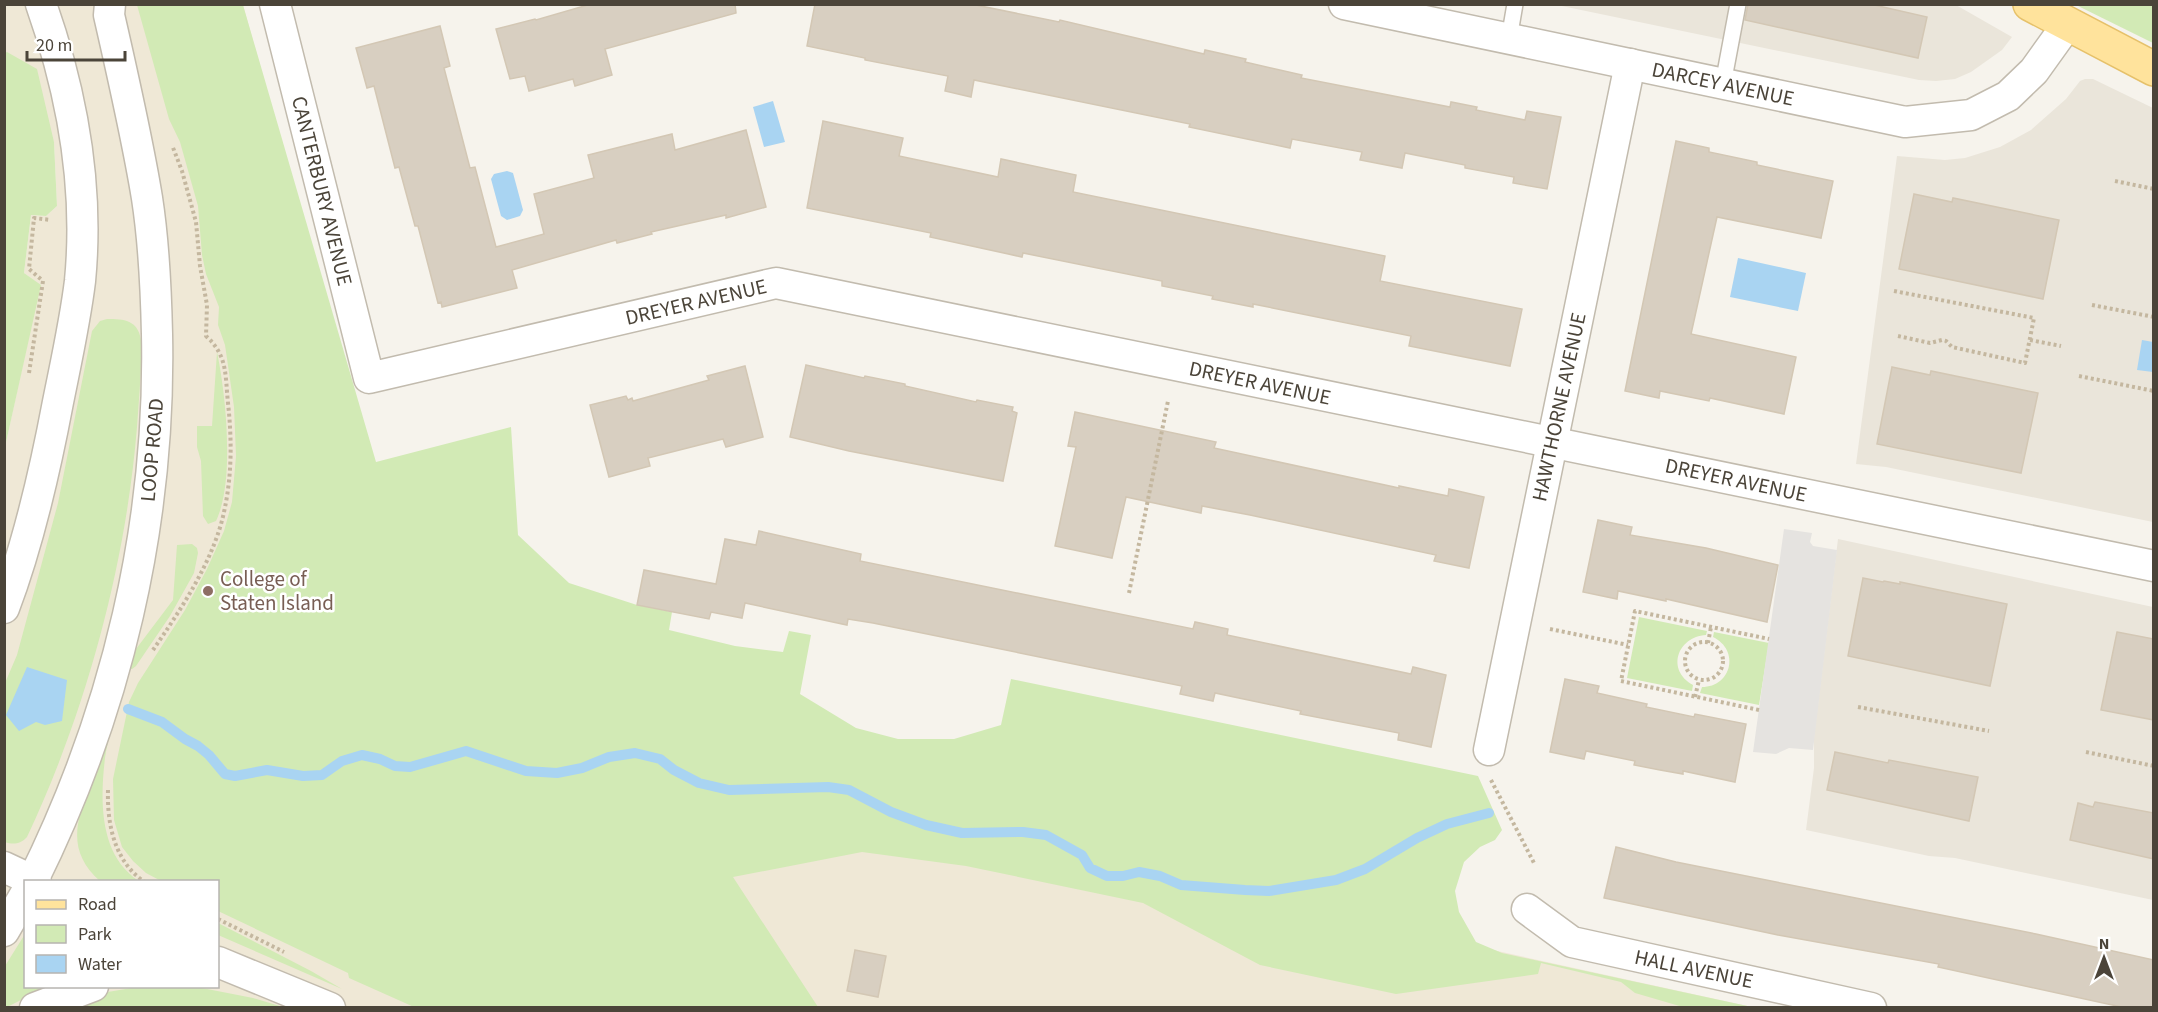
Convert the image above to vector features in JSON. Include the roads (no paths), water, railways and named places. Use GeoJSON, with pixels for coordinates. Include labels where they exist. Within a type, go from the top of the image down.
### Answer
{"type":"FeatureCollection","features":[{"type":"Feature","properties":{"kind":"main road"},"geometry":{"type":"LineString","coordinates":[[2030,4],[2154,69]]}},
{"type":"Feature","properties":{"kind":"street"},"geometry":{"type":"LineString","coordinates":[[4,608],[14,582],[47,462],[68,358],[80,280],[82,200],[74,125],[57,49],[41,4]]}},
{"type":"Feature","properties":{"kind":"street","name":"LOOP ROAD"},"geometry":{"type":"LineString","coordinates":[[34,880],[63,816],[94,736],[124,635],[143,548],[153,467],[158,382],[156,284],[147,199],[109,15],[110,4]]}},
{"type":"Feature","properties":{"kind":"street","name":"DARCEY AVENUE"},"geometry":{"type":"LineString","coordinates":[[1344,4],[1905,122],[1971,115],[2008,96],[2034,71],[2067,25]]}},
{"type":"Feature","properties":{"kind":"street","name":"CANTERBURY AVENUE"},"geometry":{"type":"LineString","coordinates":[[283,6],[369,378]]}},
{"type":"Feature","properties":{"kind":"street","name":"HAWTHORNE AVENUE"},"geometry":{"type":"LineString","coordinates":[[1488,762],[1551,442],[1630,64]]}},
{"type":"Feature","properties":{"kind":"street","name":"DREYER AVENUE"},"geometry":{"type":"LineString","coordinates":[[369,378],[776,283],[2154,566]]}},
{"type":"Feature","properties":{"kind":"street"},"geometry":{"type":"LineString","coordinates":[[4,867],[25,880]]}},
{"type":"Feature","properties":{"kind":"street","name":"LOOP ROAD"},"geometry":{"type":"LineString","coordinates":[[4,931],[24,897]]}},
{"type":"Feature","properties":{"kind":"street","name":"HALL AVENUE"},"geometry":{"type":"LineString","coordinates":[[1527,909],[1572,942],[1871,1008]]}},
{"type":"Feature","properties":{"kind":"street"},"geometry":{"type":"LineString","coordinates":[[219,963],[231,973],[330,1008]]}},
{"type":"Feature","properties":{"kind":"street"},"geometry":{"type":"LineString","coordinates":[[35,1008],[90,988]]}},
{"type":"Feature","properties":{"kind":"lane"},"geometry":{"type":"LineString","coordinates":[[1509,39],[1515,4]]}},
{"type":"Feature","properties":{"kind":"lane"},"geometry":{"type":"LineString","coordinates":[[1723,84],[1738,4]]}},
{"type":"Feature","properties":{"kind":"water"},"geometry":{"type":"Polygon","coordinates":[[[773,101],[785,142],[764,147],[753,107],[773,101]]]}},
{"type":"Feature","properties":{"kind":"water"},"geometry":{"type":"Polygon","coordinates":[[[507,171],[513,173],[523,210],[520,216],[507,220],[501,216],[491,179],[494,174],[507,171]]]}},
{"type":"Feature","properties":{"kind":"water"},"geometry":{"type":"Polygon","coordinates":[[[1738,258],[1806,273],[1798,311],[1730,297],[1738,258]]]}},
{"type":"Feature","properties":{"kind":"water"},"geometry":{"type":"Polygon","coordinates":[[[2142,340],[2153,342],[2153,372],[2137,370],[2142,340]]]}},
{"type":"Feature","properties":{"kind":"water"},"geometry":{"type":"Polygon","coordinates":[[[27,667],[67,680],[62,721],[45,725],[36,722],[19,731],[6,715],[27,667]]]}},
{"type":"Feature","properties":{"kind":"waterway"},"geometry":{"type":"LineString","coordinates":[[128,709],[162,722],[209,755],[225,774],[235,776],[267,770],[303,776],[322,775],[342,761],[362,755],[380,759],[395,766],[410,767],[466,751],[526,771],[557,773],[582,768],[609,757],[635,753],[660,759],[674,770],[699,783],[729,790],[828,787],[849,790],[891,812],[926,825],[962,833],[1023,832],[1046,835],[1082,855],[1090,868],[1107,876],[1123,876],[1139,872],[1160,876],[1181,885],[1245,890],[1269,891],[1336,880],[1365,869],[1417,838],[1447,824],[1489,813]]}},
{"type":"Feature","properties":{"kind":"place","name":"College of Staten Island"},"geometry":{"type":"Point","coordinates":[208,591]}}]}
